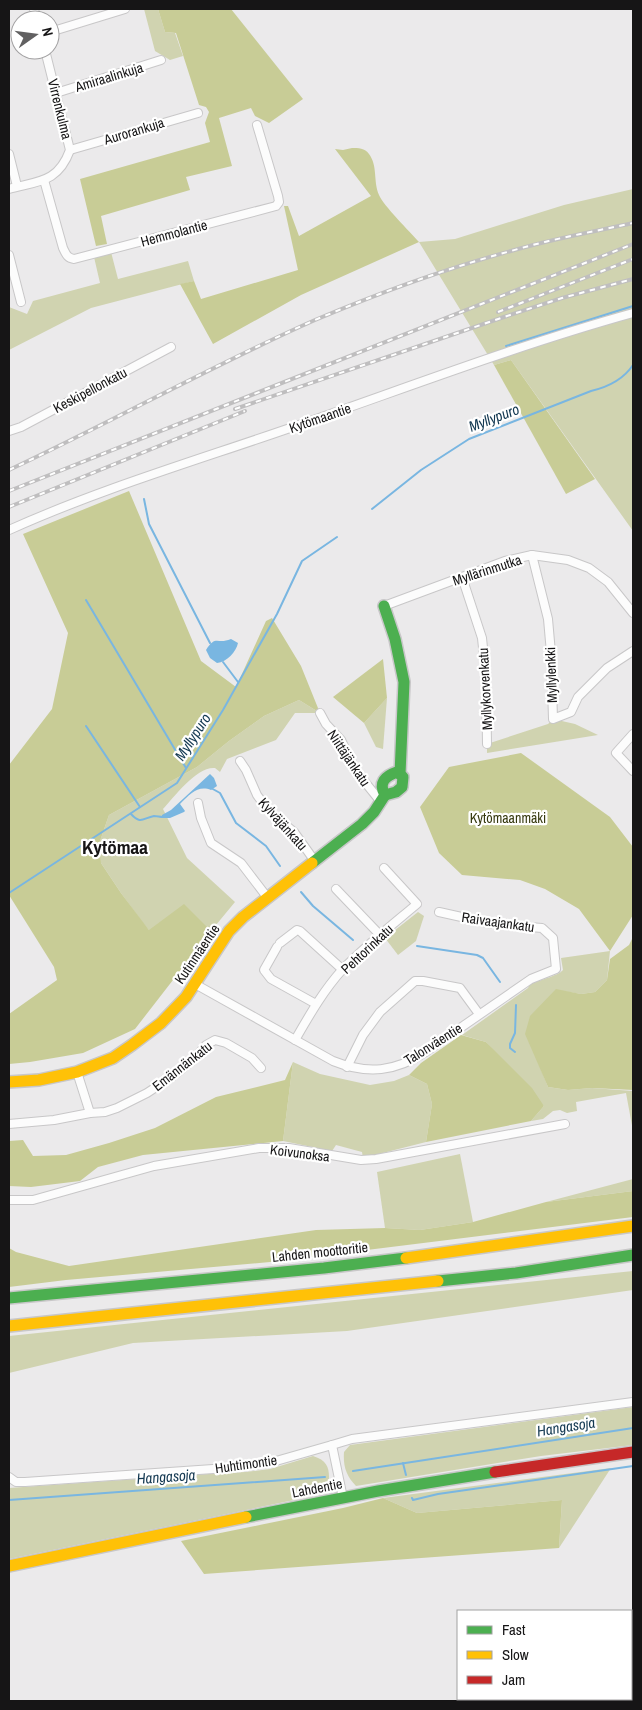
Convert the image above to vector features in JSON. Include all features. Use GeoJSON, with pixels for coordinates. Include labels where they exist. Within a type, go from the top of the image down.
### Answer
{"type":"FeatureCollection","features":[{"type":"Feature","properties":{"kind":"main road","name":"Kutinmäentie"},"geometry":{"type":"LineString","coordinates":[[9,1082],[39,1080],[77,1072],[113,1058],[132,1045],[161,1023],[186,997],[229,931],[243,917],[362,824],[374,812],[383,798],[402,787],[403,777],[400,774],[404,682],[395,639],[384,606]]}},
{"type":"Feature","properties":{"kind":"main road","name":"Kutinmäentie"},"geometry":{"type":"LineString","coordinates":[[383,798],[381,785],[383,778],[388,774],[397,772],[400,774]]}},
{"type":"Feature","properties":{"kind":"main road","name":"Lahden moottoritie"},"geometry":{"type":"LineString","coordinates":[[9,1298],[324,1268],[633,1226]]}},
{"type":"Feature","properties":{"kind":"main road"},"geometry":{"type":"LineString","coordinates":[[9,1326],[516,1273],[633,1255]]}},
{"type":"Feature","properties":{"kind":"main road","name":"Lahdentie"},"geometry":{"type":"LineString","coordinates":[[9,1566],[172,1531],[343,1498],[633,1452]]}},
{"type":"Feature","properties":{"kind":"street"},"geometry":{"type":"LineString","coordinates":[[60,29],[124,9]]}},
{"type":"Feature","properties":{"kind":"street","name":"Virrenkulma"},"geometry":{"type":"LineString","coordinates":[[9,188],[44,180],[56,174],[66,161],[70,150],[48,60]]}},
{"type":"Feature","properties":{"kind":"street","name":"Amiraalinkuja"},"geometry":{"type":"LineString","coordinates":[[56,93],[161,60]]}},
{"type":"Feature","properties":{"kind":"street","name":"Aurorankuja"},"geometry":{"type":"LineString","coordinates":[[70,150],[198,113]]}},
{"type":"Feature","properties":{"kind":"street","name":"Hemmolantie"},"geometry":{"type":"LineString","coordinates":[[44,180],[63,248],[66,255],[74,259],[262,211],[276,206],[279,202],[257,125]]}},
{"type":"Feature","properties":{"kind":"street"},"geometry":{"type":"LineString","coordinates":[[9,154],[17,186]]}},
{"type":"Feature","properties":{"kind":"street"},"geometry":{"type":"LineString","coordinates":[[9,255],[21,302]]}},
{"type":"Feature","properties":{"kind":"street","name":"Kytömaantie"},"geometry":{"type":"LineString","coordinates":[[9,530],[37,517],[116,488],[474,363],[599,322],[633,313]]}},
{"type":"Feature","properties":{"kind":"street","name":"Keskipellonkatu"},"geometry":{"type":"LineString","coordinates":[[9,431],[21,427],[171,347]]}},
{"type":"Feature","properties":{"kind":"street","name":"Myllärinmutka"},"geometry":{"type":"LineString","coordinates":[[384,606],[505,561],[532,555],[568,560],[589,568],[608,582],[633,613]]}},
{"type":"Feature","properties":{"kind":"street","name":"Myllylenkki"},"geometry":{"type":"LineString","coordinates":[[532,555],[548,619],[553,719],[571,712],[578,697],[607,668],[633,652]]}},
{"type":"Feature","properties":{"kind":"street","name":"Myllykorvenkatu"},"geometry":{"type":"LineString","coordinates":[[462,577],[482,638],[486,677],[487,744]]}},
{"type":"Feature","properties":{"kind":"street","name":"Niittäjänkatu"},"geometry":{"type":"LineString","coordinates":[[320,713],[326,724],[341,740],[356,771],[383,798]]}},
{"type":"Feature","properties":{"kind":"street"},"geometry":{"type":"LineString","coordinates":[[633,734],[616,753],[633,771]]}},
{"type":"Feature","properties":{"kind":"street","name":"Kylväjänkatu"},"geometry":{"type":"LineString","coordinates":[[240,761],[257,795],[268,810],[294,832],[314,860]]}},
{"type":"Feature","properties":{"kind":"street"},"geometry":{"type":"LineString","coordinates":[[198,803],[200,818],[211,843],[241,864],[267,897]]}},
{"type":"Feature","properties":{"kind":"street","name":"Pehtorinkatu"},"geometry":{"type":"LineString","coordinates":[[295,1040],[316,1004],[343,970],[417,904],[384,868]]}},
{"type":"Feature","properties":{"kind":"street"},"geometry":{"type":"LineString","coordinates":[[336,889],[380,935]]}},
{"type":"Feature","properties":{"kind":"street","name":"Raivaajankatu"},"geometry":{"type":"LineString","coordinates":[[439,912],[492,924],[542,928],[553,938],[556,969]]}},
{"type":"Feature","properties":{"kind":"street"},"geometry":{"type":"LineString","coordinates":[[316,1004],[267,975],[264,970],[278,945],[291,933],[297,930],[300,931],[343,970]]}},
{"type":"Feature","properties":{"kind":"street","name":"Talonväentie"},"geometry":{"type":"LineString","coordinates":[[195,984],[333,1061],[347,1067],[374,1070],[397,1066],[413,1060],[531,979],[556,969]]}},
{"type":"Feature","properties":{"kind":"street"},"geometry":{"type":"LineString","coordinates":[[347,1067],[349,1059],[363,1035],[380,1012],[415,981],[460,988],[479,1014]]}},
{"type":"Feature","properties":{"kind":"street","name":"Emännänkatu"},"geometry":{"type":"LineString","coordinates":[[9,1124],[54,1120],[90,1112],[105,1112],[117,1108],[173,1076],[194,1059],[206,1045],[215,1040],[226,1043],[252,1058],[261,1068]]}},
{"type":"Feature","properties":{"kind":"street"},"geometry":{"type":"LineString","coordinates":[[77,1072],[90,1112]]}},
{"type":"Feature","properties":{"kind":"street","name":"Koivunoksa"},"geometry":{"type":"LineString","coordinates":[[9,1200],[33,1200],[154,1166],[259,1148],[289,1148],[361,1160],[376,1159],[565,1124]]}},
{"type":"Feature","properties":{"kind":"street","name":"Huhtimontie"},"geometry":{"type":"LineString","coordinates":[[9,1477],[16,1482],[24,1482],[242,1467],[270,1463],[352,1440],[633,1402]]}},
{"type":"Feature","properties":{"kind":"street"},"geometry":{"type":"LineString","coordinates":[[332,1445],[343,1498]]}},
{"type":"Feature","properties":{"kind":"green space"},"geometry":{"type":"Polygon","coordinates":[[[144,9],[158,9],[165,32],[175,33],[183,56],[170,60],[155,51],[144,9]]]}},
{"type":"Feature","properties":{"kind":"green space"},"geometry":{"type":"Polygon","coordinates":[[[158,9],[231,9],[303,99],[269,123],[255,116],[251,108],[219,118],[232,166],[186,177],[190,190],[101,216],[107,244],[96,246],[80,179],[210,142],[205,123],[209,112],[206,107],[199,105],[176,33],[165,32],[158,9]]]}},
{"type":"Feature","properties":{"kind":"green space"},"geometry":{"type":"Polygon","coordinates":[[[335,149],[363,149],[369,154],[374,164],[377,190],[381,199],[419,242],[301,295],[213,344],[180,284],[194,281],[201,299],[298,270],[284,206],[288,206],[299,236],[371,196],[335,149]]]}},
{"type":"Feature","properties":{"kind":"green space"},"geometry":{"type":"Polygon","coordinates":[[[633,189],[633,531],[511,360],[494,365],[419,242],[455,239],[564,205],[633,189]]]}},
{"type":"Feature","properties":{"kind":"green space"},"geometry":{"type":"Polygon","coordinates":[[[111,252],[118,279],[188,261],[194,281],[91,308],[9,350],[9,307],[27,314],[33,301],[100,283],[94,257],[111,252]]]}},
{"type":"Feature","properties":{"kind":"green space"},"geometry":{"type":"Polygon","coordinates":[[[511,360],[595,479],[566,494],[494,365],[511,360]]]}},
{"type":"Feature","properties":{"kind":"green space"},"geometry":{"type":"Polygon","coordinates":[[[129,491],[201,661],[236,687],[266,621],[272,618],[301,666],[320,713],[299,700],[264,716],[197,767],[109,815],[100,841],[101,863],[149,930],[184,904],[211,931],[135,1029],[83,1053],[9,1064],[9,1014],[57,980],[54,967],[9,895],[9,765],[52,709],[68,633],[23,534],[129,491]]]}},
{"type":"Feature","properties":{"kind":"green space"},"geometry":{"type":"Polygon","coordinates":[[[383,659],[387,698],[364,723],[333,697],[383,659]]]}},
{"type":"Feature","properties":{"kind":"green space"},"geometry":{"type":"Polygon","coordinates":[[[387,698],[383,749],[376,747],[364,723],[387,698]]]}},
{"type":"Feature","properties":{"kind":"green space"},"geometry":{"type":"Polygon","coordinates":[[[299,700],[320,713],[295,713],[276,740],[227,759],[220,772],[215,768],[201,772],[186,783],[163,809],[187,858],[235,902],[182,969],[143,923],[101,863],[100,841],[109,815],[197,767],[264,716],[299,700]]]}},
{"type":"Feature","properties":{"kind":"green space"},"geometry":{"type":"Polygon","coordinates":[[[553,719],[575,724],[598,735],[487,753],[487,744],[548,724],[553,719]]]}},
{"type":"Feature","properties":{"kind":"green space","name":"Kytömaanmäki"},"geometry":{"type":"Polygon","coordinates":[[[521,753],[610,817],[633,847],[633,915],[610,951],[579,909],[545,889],[520,880],[462,875],[439,853],[420,807],[449,767],[521,753]]]}},
{"type":"Feature","properties":{"kind":"green space"},"geometry":{"type":"Polygon","coordinates":[[[418,912],[424,916],[416,941],[398,955],[385,938],[418,912]]]}},
{"type":"Feature","properties":{"kind":"green space"},"geometry":{"type":"Polygon","coordinates":[[[633,937],[633,1090],[592,1088],[568,1090],[548,1087],[525,1034],[530,1016],[556,989],[581,994],[595,992],[607,980],[610,959],[629,945],[633,937]]]}},
{"type":"Feature","properties":{"kind":"green space"},"geometry":{"type":"Polygon","coordinates":[[[610,951],[607,980],[595,992],[581,994],[556,990],[538,1062],[548,1087],[568,1090],[592,1088],[633,1091],[633,1131],[626,1093],[576,1102],[577,1111],[567,1113],[560,1110],[553,1111],[543,1119],[531,1121],[544,1106],[486,1042],[462,1035],[528,988],[530,984],[561,972],[563,970],[561,958],[610,951]]]}},
{"type":"Feature","properties":{"kind":"green space"},"geometry":{"type":"Polygon","coordinates":[[[461,1035],[486,1042],[532,1088],[544,1106],[531,1121],[426,1142],[432,1104],[427,1084],[409,1075],[421,1063],[461,1035]]]}},
{"type":"Feature","properties":{"kind":"green space"},"geometry":{"type":"Polygon","coordinates":[[[293,1062],[320,1074],[370,1085],[394,1081],[409,1075],[427,1084],[432,1104],[426,1142],[363,1158],[362,1152],[336,1145],[332,1151],[283,1141],[293,1062]]]}},
{"type":"Feature","properties":{"kind":"green space"},"geometry":{"type":"Polygon","coordinates":[[[293,1062],[283,1141],[143,1155],[98,1167],[80,1181],[31,1187],[9,1186],[9,1141],[23,1140],[33,1156],[66,1155],[155,1128],[216,1097],[285,1080],[293,1062]]]}},
{"type":"Feature","properties":{"kind":"green space"},"geometry":{"type":"Polygon","coordinates":[[[460,1154],[473,1222],[420,1230],[385,1228],[377,1172],[460,1154]]]}},
{"type":"Feature","properties":{"kind":"green space"},"geometry":{"type":"Polygon","coordinates":[[[633,1179],[633,1191],[546,1202],[633,1179]]]}},
{"type":"Feature","properties":{"kind":"green space"},"geometry":{"type":"Polygon","coordinates":[[[633,1191],[633,1217],[270,1262],[66,1280],[9,1287],[9,1248],[16,1252],[69,1266],[316,1230],[385,1228],[420,1230],[473,1222],[546,1202],[633,1191]]]}},
{"type":"Feature","properties":{"kind":"green space"},"geometry":{"type":"Polygon","coordinates":[[[633,1271],[633,1290],[347,1331],[133,1343],[9,1373],[9,1336],[633,1271]]]}},
{"type":"Feature","properties":{"kind":"green space"},"geometry":{"type":"Polygon","coordinates":[[[633,1407],[633,1445],[541,1456],[356,1486],[348,1475],[344,1462],[344,1452],[350,1445],[633,1407]]]}},
{"type":"Feature","properties":{"kind":"green space"},"geometry":{"type":"Polygon","coordinates":[[[313,1456],[324,1462],[327,1466],[329,1475],[328,1493],[9,1559],[9,1488],[137,1479],[172,1481],[191,1475],[270,1469],[313,1456]]]}},
{"type":"Feature","properties":{"kind":"green space"},"geometry":{"type":"Polygon","coordinates":[[[611,1468],[559,1548],[562,1500],[417,1513],[383,1498],[611,1468]]]}},
{"type":"Feature","properties":{"kind":"green space"},"geometry":{"type":"Polygon","coordinates":[[[383,1498],[417,1513],[562,1500],[559,1548],[204,1574],[181,1541],[343,1508],[383,1498]]]}},
{"type":"Feature","properties":{"kind":"water"},"geometry":{"type":"Polygon","coordinates":[[[231,639],[238,643],[230,656],[224,661],[217,663],[210,658],[206,650],[212,642],[231,639]]]}},
{"type":"Feature","properties":{"kind":"water"},"geometry":{"type":"Polygon","coordinates":[[[210,774],[217,786],[211,790],[202,789],[194,791],[180,804],[184,812],[170,818],[162,818],[162,815],[171,810],[210,774]]]}},
{"type":"Feature","properties":{"kind":"waterway"},"geometry":{"type":"LineString","coordinates":[[506,346],[633,306]]}},
{"type":"Feature","properties":{"kind":"waterway","name":"Myllypuro"},"geometry":{"type":"LineString","coordinates":[[372,509],[421,470],[469,439],[609,385],[625,375],[633,365]]}},
{"type":"Feature","properties":{"kind":"waterway"},"geometry":{"type":"LineString","coordinates":[[144,499],[149,524],[210,643]]}},
{"type":"Feature","properties":{"kind":"waterway","name":"Myllypuro"},"geometry":{"type":"LineString","coordinates":[[9,893],[177,783],[223,710],[277,614],[302,561],[337,537]]}},
{"type":"Feature","properties":{"kind":"waterway"},"geometry":{"type":"LineString","coordinates":[[86,600],[186,768]]}},
{"type":"Feature","properties":{"kind":"waterway"},"geometry":{"type":"LineString","coordinates":[[223,662],[238,682]]}},
{"type":"Feature","properties":{"kind":"waterway"},"geometry":{"type":"LineString","coordinates":[[86,726],[140,807]]}},
{"type":"Feature","properties":{"kind":"waterway"},"geometry":{"type":"LineString","coordinates":[[211,788],[220,793],[236,823],[266,846],[280,866]]}},
{"type":"Feature","properties":{"kind":"waterway"},"geometry":{"type":"LineString","coordinates":[[131,814],[140,820],[154,816],[163,817]]}},
{"type":"Feature","properties":{"kind":"waterway"},"geometry":{"type":"LineString","coordinates":[[301,892],[313,906],[353,940]]}},
{"type":"Feature","properties":{"kind":"waterway"},"geometry":{"type":"LineString","coordinates":[[417,946],[477,955],[483,958],[500,982]]}},
{"type":"Feature","properties":{"kind":"waterway"},"geometry":{"type":"LineString","coordinates":[[515,1052],[510,1048],[510,1044],[515,1033],[516,1005]]}},
{"type":"Feature","properties":{"kind":"waterway","name":"Hangasoja"},"geometry":{"type":"LineString","coordinates":[[353,1471],[633,1428]]}},
{"type":"Feature","properties":{"kind":"waterway"},"geometry":{"type":"LineString","coordinates":[[403,1463],[406,1475]]}},
{"type":"Feature","properties":{"kind":"waterway"},"geometry":{"type":"LineString","coordinates":[[412,1498],[413,1500],[438,1494],[633,1466]]}},
{"type":"Feature","properties":{"kind":"waterway","name":"Hangasoja"},"geometry":{"type":"LineString","coordinates":[[9,1500],[325,1477]]}},
{"type":"Feature","properties":{"kind":"railway"},"geometry":{"type":"LineString","coordinates":[[9,470],[276,338],[363,300],[486,258],[541,243],[633,223]]}},
{"type":"Feature","properties":{"kind":"railway"},"geometry":{"type":"LineString","coordinates":[[9,491],[633,244]]}},
{"type":"Feature","properties":{"kind":"railway"},"geometry":{"type":"LineString","coordinates":[[498,312],[633,259]]}},
{"type":"Feature","properties":{"kind":"railway"},"geometry":{"type":"LineString","coordinates":[[235,409],[562,298],[633,279]]}},
{"type":"Feature","properties":{"kind":"railway"},"geometry":{"type":"LineString","coordinates":[[9,507],[245,411]]}},
{"type":"Feature","properties":{"kind":"traffic: fast"},"geometry":{"type":"LineString","coordinates":[[384,606],[395,639],[404,682],[400,774]]}},
{"type":"Feature","properties":{"kind":"traffic: fast"},"geometry":{"type":"LineString","coordinates":[[397,772],[403,777],[402,787],[396,792],[385,795],[382,787],[384,780],[397,772]]}},
{"type":"Feature","properties":{"kind":"traffic: fast"},"geometry":{"type":"LineString","coordinates":[[312,863],[362,824],[374,812],[385,795]]}},
{"type":"Feature","properties":{"kind":"traffic: fast"},"geometry":{"type":"LineString","coordinates":[[438,1281],[516,1273],[633,1255]]}},
{"type":"Feature","properties":{"kind":"traffic: fast"},"geometry":{"type":"LineString","coordinates":[[9,1298],[324,1268],[406,1258]]}},
{"type":"Feature","properties":{"kind":"traffic: fast"},"geometry":{"type":"LineString","coordinates":[[246,1517],[378,1491],[495,1472]]}},
{"type":"Feature","properties":{"kind":"traffic: slow"},"geometry":{"type":"LineString","coordinates":[[9,1082],[39,1080],[77,1072],[113,1058],[132,1045],[161,1023],[186,997],[229,931],[243,917],[312,863]]}},
{"type":"Feature","properties":{"kind":"traffic: slow"},"geometry":{"type":"LineString","coordinates":[[406,1258],[633,1226]]}},
{"type":"Feature","properties":{"kind":"traffic: slow"},"geometry":{"type":"LineString","coordinates":[[9,1326],[438,1281]]}},
{"type":"Feature","properties":{"kind":"traffic: slow"},"geometry":{"type":"LineString","coordinates":[[9,1566],[246,1517]]}},
{"type":"Feature","properties":{"kind":"traffic: jam"},"geometry":{"type":"LineString","coordinates":[[495,1472],[633,1452]]}},
{"type":"Feature","properties":{"kind":"district","name":"Kytömaa"},"geometry":{"type":"Point","coordinates":[115,847]}}]}
